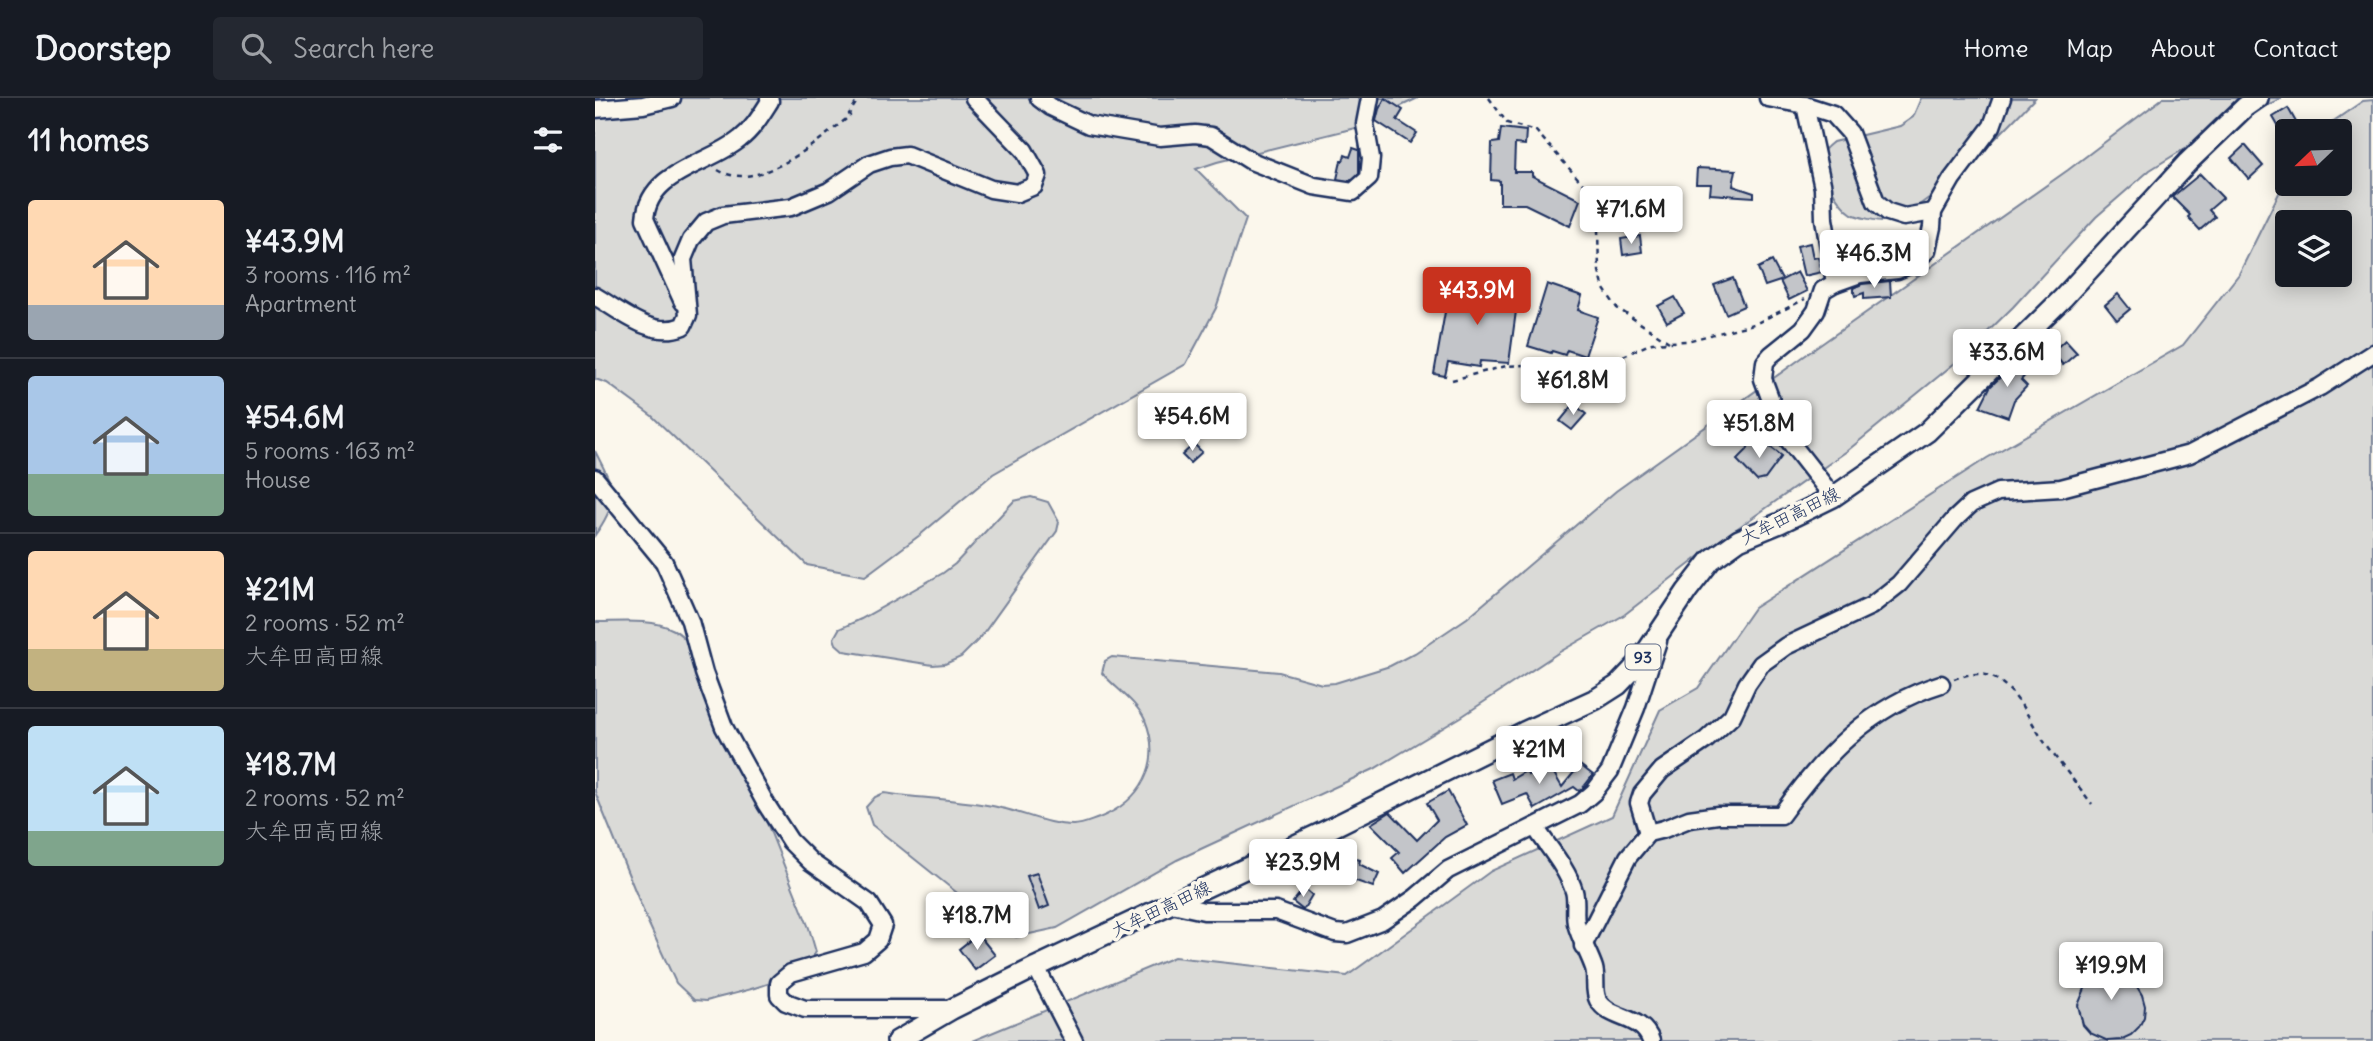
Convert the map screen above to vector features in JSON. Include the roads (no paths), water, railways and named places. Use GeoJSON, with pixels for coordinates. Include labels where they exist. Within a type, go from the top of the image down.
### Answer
{"type":"FeatureCollection","features":[{"type":"Feature","properties":{"kind":"main road","name":"大牟田高田線"},"geometry":{"type":"LineString","coordinates":[[897,1041],[951,1009],[1036,967],[1596,699],[1618,685],[1639,663],[1711,560],[1739,540],[1833,496],[1927,432],[2063,298],[2188,162],[2245,107],[2258,98]]}},
{"type":"Feature","properties":{"kind":"street"},"geometry":{"type":"LineString","coordinates":[[595,109],[643,105],[671,98]]}},
{"type":"Feature","properties":{"kind":"street"},"geometry":{"type":"LineString","coordinates":[[688,315],[645,219],[646,206],[658,188],[685,168],[738,141],[755,126],[770,101],[769,98]]}},
{"type":"Feature","properties":{"kind":"street"},"geometry":{"type":"LineString","coordinates":[[595,296],[659,330],[671,331],[683,326],[688,315],[683,259],[691,240],[706,222],[723,215],[791,207],[829,191],[869,164],[898,156],[907,155],[991,189],[1017,192],[1034,186],[1038,175],[1024,150],[974,98]]}},
{"type":"Feature","properties":{"kind":"street"},"geometry":{"type":"LineString","coordinates":[[1039,98],[1051,107],[1089,125],[1160,138],[1195,134],[1211,136],[1251,161],[1314,186],[1353,192],[1369,178],[1371,158],[1365,124],[1370,98]]}},
{"type":"Feature","properties":{"kind":"street"},"geometry":{"type":"LineString","coordinates":[[1768,98],[1833,114],[1850,133],[1876,202],[1888,212],[1904,217],[1933,212]]}},
{"type":"Feature","properties":{"kind":"street"},"geometry":{"type":"LineString","coordinates":[[1829,287],[1860,274],[1897,270],[1914,263],[1927,250],[1933,212],[1952,179],[1992,126],[2002,98]]}},
{"type":"Feature","properties":{"kind":"street"},"geometry":{"type":"LineString","coordinates":[[1805,105],[1823,188],[1829,287],[1817,311],[1803,329],[1765,362],[1763,379],[1783,433],[1833,496]]}},
{"type":"Feature","properties":{"kind":"street"},"geometry":{"type":"LineString","coordinates":[[1648,833],[1639,803],[1642,794],[1662,770],[1706,740],[1732,716],[1747,684],[1761,664],[1786,646],[1871,606],[1899,584],[1971,504],[1998,492],[2061,488],[2190,453],[2320,387],[2373,353]]}},
{"type":"Feature","properties":{"kind":"street"},"geometry":{"type":"LineString","coordinates":[[595,478],[664,562],[690,621],[704,673],[724,727],[772,814],[790,841],[811,862],[869,903],[883,925],[878,940],[864,952],[791,974],[779,983],[779,995],[786,1002],[805,1009],[951,1009]]}},
{"type":"Feature","properties":{"kind":"street"},"geometry":{"type":"LineString","coordinates":[[1172,904],[1204,911],[1276,911],[1335,933],[1347,934],[1383,920],[1416,898],[1448,870],[1580,804],[1594,792],[1610,771],[1636,708],[1660,633]]}},
{"type":"Feature","properties":{"kind":"street"},"geometry":{"type":"LineString","coordinates":[[1583,946],[1628,857],[1648,833],[1698,817],[1781,815],[1802,786],[1847,737],[1883,709],[1919,691],[1941,684]]}},
{"type":"Feature","properties":{"kind":"street"},"geometry":{"type":"LineString","coordinates":[[1535,827],[1575,892],[1575,921],[1594,969],[1596,998],[1606,1009],[1636,1021],[1651,1041]]}},
{"type":"Feature","properties":{"kind":"street"},"geometry":{"type":"LineString","coordinates":[[1036,967],[1074,1041]]}}]}
